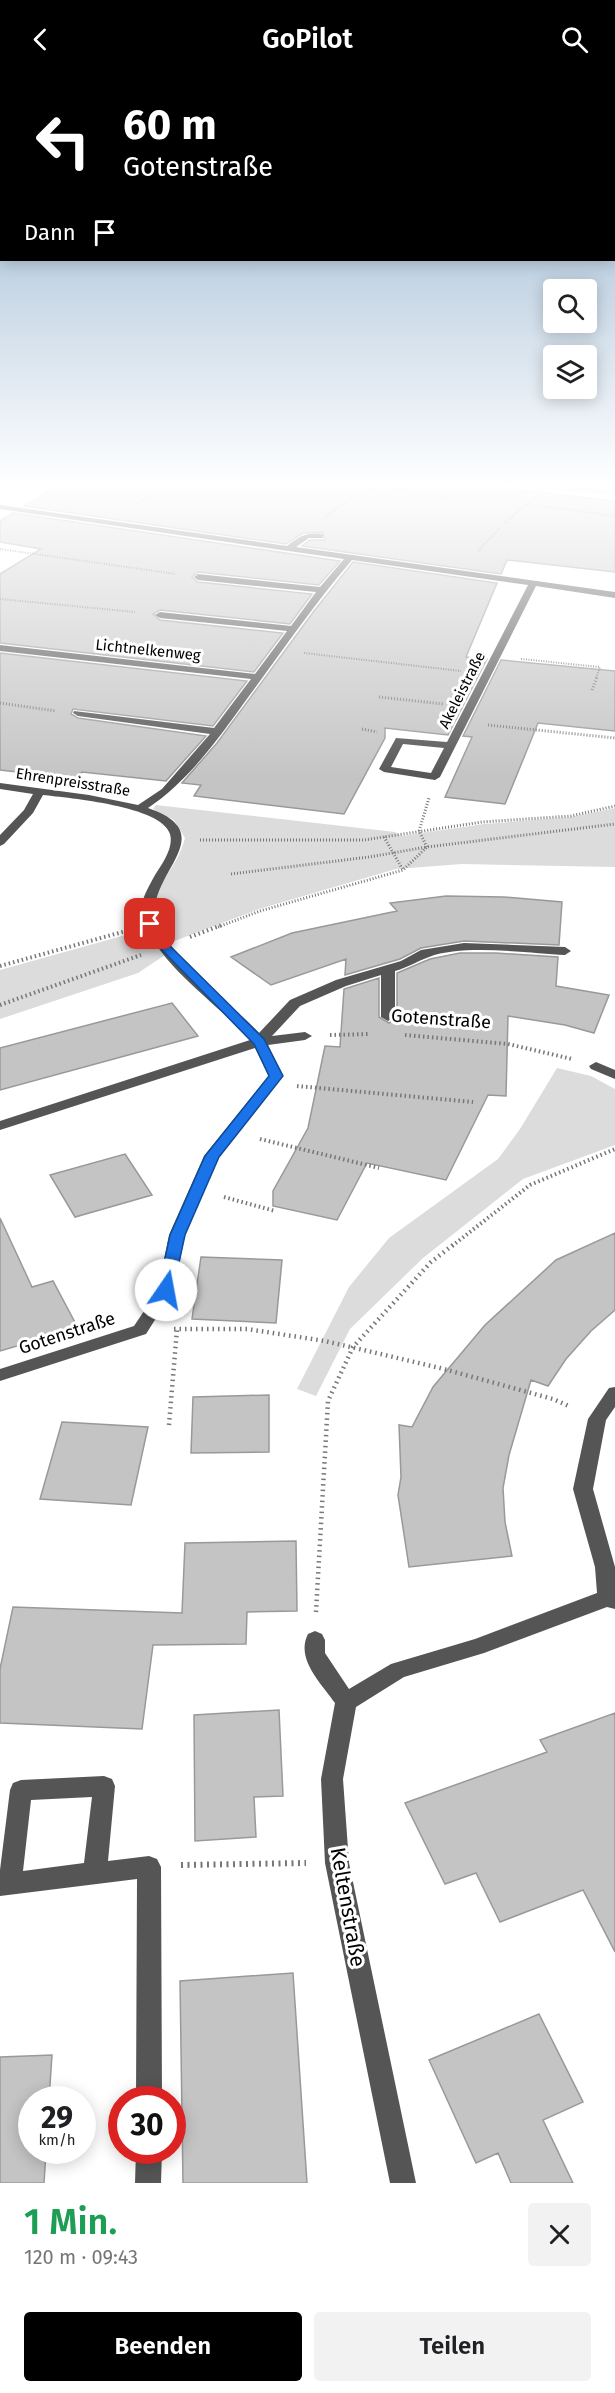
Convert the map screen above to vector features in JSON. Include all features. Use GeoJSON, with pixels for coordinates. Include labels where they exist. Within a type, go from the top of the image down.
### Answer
{"type":"FeatureCollection","features":[{"type":"Feature","properties":{"kind":"street"},"geometry":{"type":"LineString","coordinates":[[248,582],[322,590]]}},
{"type":"Feature","properties":{"kind":"street","name":"Ehrenpreisstraße"},"geometry":{"type":"LineString","coordinates":[[141,808],[166,791],[217,732],[329,582]]}},
{"type":"Feature","properties":{"kind":"street"},"geometry":{"type":"LineString","coordinates":[[528,582],[615,595]]}},
{"type":"Feature","properties":{"kind":"street","name":"Akeleistraße"},"geometry":{"type":"LineString","coordinates":[[450,746],[400,740],[384,769],[435,777],[533,583]]}},
{"type":"Feature","properties":{"kind":"street"},"geometry":{"type":"LineString","coordinates":[[160,615],[293,630]]}},
{"type":"Feature","properties":{"kind":"street","name":"Lichtnelkenweg"},"geometry":{"type":"LineString","coordinates":[[0,648],[256,677]]}},
{"type":"Feature","properties":{"kind":"street"},"geometry":{"type":"LineString","coordinates":[[78,713],[217,732]]}},
{"type":"Feature","properties":{"kind":"street","name":"Ehrenpreisstraße"},"geometry":{"type":"LineString","coordinates":[[0,786],[141,808],[168,822],[178,840]]}},
{"type":"Feature","properties":{"kind":"street"},"geometry":{"type":"LineString","coordinates":[[0,842],[30,811],[39,792]]}},
{"type":"Feature","properties":{"kind":"street"},"geometry":{"type":"LineString","coordinates":[[178,840],[177,849],[160,874],[148,900],[150,924],[165,947],[259,1042],[276,1076],[270,1084]]}},
{"type":"Feature","properties":{"kind":"street"},"geometry":{"type":"LineString","coordinates":[[259,1042],[295,1003],[341,983],[387,969],[426,953],[464,947],[565,951]]}},
{"type":"Feature","properties":{"kind":"street"},"geometry":{"type":"LineString","coordinates":[[387,969],[388,1017]]}},
{"type":"Feature","properties":{"kind":"street"},"geometry":{"type":"LineString","coordinates":[[0,1126],[259,1042],[305,1036]]}},
{"type":"Feature","properties":{"kind":"street"},"geometry":{"type":"LineString","coordinates":[[596,1066],[615,1075]]}},
{"type":"Feature","properties":{"kind":"street","name":"Gotenstraße"},"geometry":{"type":"LineString","coordinates":[[0,1375],[140,1330],[166,1290],[177,1235],[212,1156],[233,1133],[270,1084]]}},
{"type":"Feature","properties":{"kind":"street"},"geometry":{"type":"LineString","coordinates":[[315,1640],[314,1655],[346,1702],[398,1670],[477,1647],[611,1599],[605,1567],[583,1489],[597,1419],[615,1393]]}},
{"type":"Feature","properties":{"kind":"street","name":"Keltenstraße"},"geometry":{"type":"LineString","coordinates":[[346,1702],[333,1779],[337,1863],[403,2183]]}},
{"type":"Feature","properties":{"kind":"street"},"geometry":{"type":"LineString","coordinates":[[95,1873],[104,1786],[21,1790],[5,1884],[149,1867],[149,2086]]}},
{"type":"Feature","properties":{"kind":"street"},"geometry":{"type":"LineString","coordinates":[[148,2164],[148,2183]]}},
{"type":"Feature","properties":{"kind":"path"},"geometry":{"type":"LineString","coordinates":[[0,599],[160,615]]}},
{"type":"Feature","properties":{"kind":"path"},"geometry":{"type":"LineString","coordinates":[[277,650],[487,674]]}},
{"type":"Feature","properties":{"kind":"path"},"geometry":{"type":"LineString","coordinates":[[496,657],[600,667],[592,690]]}},
{"type":"Feature","properties":{"kind":"path"},"geometry":{"type":"LineString","coordinates":[[379,697],[470,708]]}},
{"type":"Feature","properties":{"kind":"path"},"geometry":{"type":"LineString","coordinates":[[0,703],[78,713]]}},
{"type":"Feature","properties":{"kind":"path"},"geometry":{"type":"LineString","coordinates":[[463,722],[615,738]]}},
{"type":"Feature","properties":{"kind":"path"},"geometry":{"type":"LineString","coordinates":[[427,847],[419,831],[435,777]]}},
{"type":"Feature","properties":{"kind":"path"},"geometry":{"type":"LineString","coordinates":[[178,840],[364,840],[482,822],[571,816],[615,806]]}},
{"type":"Feature","properties":{"kind":"path"},"geometry":{"type":"LineString","coordinates":[[231,874],[615,824]]}},
{"type":"Feature","properties":{"kind":"path"},"geometry":{"type":"LineString","coordinates":[[384,837],[402,870]]}},
{"type":"Feature","properties":{"kind":"path"},"geometry":{"type":"LineString","coordinates":[[0,1005],[260,911],[402,870],[427,847]]}},
{"type":"Feature","properties":{"kind":"path"},"geometry":{"type":"LineString","coordinates":[[0,966],[150,924]]}},
{"type":"Feature","properties":{"kind":"path","name":"Gotenstraße"},"geometry":{"type":"LineString","coordinates":[[305,1036],[374,1034]]}},
{"type":"Feature","properties":{"kind":"path","name":"Gotenstraße"},"geometry":{"type":"LineString","coordinates":[[397,1035],[508,1044],[549,1052],[596,1066]]}},
{"type":"Feature","properties":{"kind":"path"},"geometry":{"type":"LineString","coordinates":[[270,1084],[473,1102]]}},
{"type":"Feature","properties":{"kind":"path"},"geometry":{"type":"LineString","coordinates":[[233,1133],[379,1168]]}},
{"type":"Feature","properties":{"kind":"path"},"geometry":{"type":"LineString","coordinates":[[315,1640],[328,1401],[353,1347],[431,1262],[530,1185],[615,1149]]}},
{"type":"Feature","properties":{"kind":"path"},"geometry":{"type":"LineString","coordinates":[[197,1190],[275,1211]]}},
{"type":"Feature","properties":{"kind":"path"},"geometry":{"type":"LineString","coordinates":[[169,1425],[177,1329]]}},
{"type":"Feature","properties":{"kind":"path"},"geometry":{"type":"LineString","coordinates":[[140,1330],[245,1329],[353,1347],[443,1368],[554,1400],[597,1419]]}},
{"type":"Feature","properties":{"kind":"path"},"geometry":{"type":"LineString","coordinates":[[149,1867],[337,1863]]}},
{"type":"Feature","properties":{"kind":"shaded area"},"geometry":{"type":"Polygon","coordinates":[[[156,805],[395,832],[401,836],[484,824],[572,817],[615,808],[615,867],[462,864],[396,869],[259,909],[169,943],[159,924],[155,898],[185,838],[174,820],[153,809],[156,805]]]}},
{"type":"Feature","properties":{"kind":"shaded area"},"geometry":{"type":"Polygon","coordinates":[[[147,929],[165,955],[138,973],[0,1019],[0,970],[147,929]]]}},
{"type":"Feature","properties":{"kind":"shaded area"},"geometry":{"type":"Polygon","coordinates":[[[557,1068],[591,1076],[615,1089],[615,1145],[523,1179],[423,1258],[350,1329],[316,1396],[297,1389],[349,1287],[389,1238],[498,1159],[520,1129],[557,1068]]]}},
{"type":"Feature","properties":{"kind":"building"},"geometry":{"type":"Polygon","coordinates":[[[0,582],[200,582],[312,594],[290,624],[160,610],[153,614],[160,620],[283,633],[254,672],[0,643],[0,582]]]}},
{"type":"Feature","properties":{"kind":"building"},"geometry":{"type":"Polygon","coordinates":[[[293,582],[321,582],[319,585],[293,582]]]}},
{"type":"Feature","properties":{"kind":"building"},"geometry":{"type":"Polygon","coordinates":[[[337,582],[497,583],[466,657],[487,659],[448,735],[385,728],[385,738],[344,814],[194,796],[201,785],[182,783],[217,743],[337,582]]]}},
{"type":"Feature","properties":{"kind":"building"},"geometry":{"type":"Polygon","coordinates":[[[0,653],[247,681],[213,726],[73,709],[71,714],[78,718],[206,736],[166,781],[82,772],[76,779],[0,770],[0,653]]]}},
{"type":"Feature","properties":{"kind":"building"},"geometry":{"type":"Polygon","coordinates":[[[501,660],[615,671],[615,731],[538,723],[505,804],[445,797],[472,737],[463,736],[501,660]]]}},
{"type":"Feature","properties":{"kind":"building"},"geometry":{"type":"Polygon","coordinates":[[[446,896],[504,897],[562,902],[559,945],[464,941],[421,948],[400,959],[345,975],[346,959],[271,985],[231,957],[292,933],[397,911],[390,903],[446,896]]]}},
{"type":"Feature","properties":{"kind":"building"},"geometry":{"type":"Polygon","coordinates":[[[460,953],[558,957],[556,986],[609,995],[594,1033],[565,1025],[508,1016],[506,1096],[488,1095],[446,1180],[367,1163],[337,1220],[273,1206],[273,1191],[308,1128],[325,1046],[340,1047],[344,989],[379,978],[379,1017],[389,1023],[397,1017],[397,973],[430,959],[460,953]]]}},
{"type":"Feature","properties":{"kind":"building"},"geometry":{"type":"Polygon","coordinates":[[[172,1003],[198,1036],[0,1090],[0,1048],[172,1003]]]}},
{"type":"Feature","properties":{"kind":"building"},"geometry":{"type":"Polygon","coordinates":[[[125,1154],[152,1195],[75,1217],[50,1175],[125,1154]]]}},
{"type":"Feature","properties":{"kind":"building"},"geometry":{"type":"Polygon","coordinates":[[[0,1218],[32,1287],[53,1281],[78,1328],[0,1351],[0,1218]]]}},
{"type":"Feature","properties":{"kind":"building"},"geometry":{"type":"Polygon","coordinates":[[[615,1233],[615,1310],[591,1331],[566,1359],[548,1386],[531,1380],[509,1455],[503,1488],[505,1522],[512,1556],[409,1567],[398,1495],[401,1477],[399,1425],[412,1427],[433,1387],[485,1325],[556,1260],[615,1233]]]}},
{"type":"Feature","properties":{"kind":"building"},"geometry":{"type":"Polygon","coordinates":[[[201,1257],[282,1260],[276,1323],[192,1319],[201,1257]]]}},
{"type":"Feature","properties":{"kind":"building"},"geometry":{"type":"Polygon","coordinates":[[[269,1395],[269,1452],[191,1453],[193,1397],[269,1395]]]}},
{"type":"Feature","properties":{"kind":"building"},"geometry":{"type":"Polygon","coordinates":[[[62,1422],[148,1427],[131,1505],[40,1499],[62,1422]]]}},
{"type":"Feature","properties":{"kind":"building"},"geometry":{"type":"Polygon","coordinates":[[[296,1541],[297,1611],[247,1612],[246,1644],[153,1645],[142,1729],[0,1723],[0,1669],[13,1607],[182,1613],[185,1543],[296,1541]]]}},
{"type":"Feature","properties":{"kind":"building"},"geometry":{"type":"Polygon","coordinates":[[[279,1710],[283,1796],[254,1797],[256,1837],[195,1841],[194,1715],[279,1710]]]}},
{"type":"Feature","properties":{"kind":"building"},"geometry":{"type":"Polygon","coordinates":[[[615,1713],[615,1952],[583,1890],[500,1922],[476,1873],[445,1884],[405,1803],[547,1752],[540,1740],[615,1713]]]}},
{"type":"Feature","properties":{"kind":"building"},"geometry":{"type":"Polygon","coordinates":[[[293,1973],[307,2183],[183,2183],[183,2164],[186,2164],[186,2086],[182,2086],[180,1981],[293,1973]]]}},
{"type":"Feature","properties":{"kind":"building"},"geometry":{"type":"Polygon","coordinates":[[[539,2014],[583,2102],[543,2120],[573,2183],[511,2183],[498,2153],[476,2163],[429,2060],[539,2014]]]}},
{"type":"Feature","properties":{"kind":"building"},"geometry":{"type":"Polygon","coordinates":[[[52,2055],[50,2086],[18,2086],[18,2164],[45,2164],[44,2183],[0,2183],[0,2057],[52,2055]]]}},
{"type":"Feature","properties":{"kind":"route"},"geometry":{"type":"LineString","coordinates":[[150,924],[165,947],[259,1042],[276,1076],[233,1133],[212,1156],[177,1235],[166,1290]]}}]}
